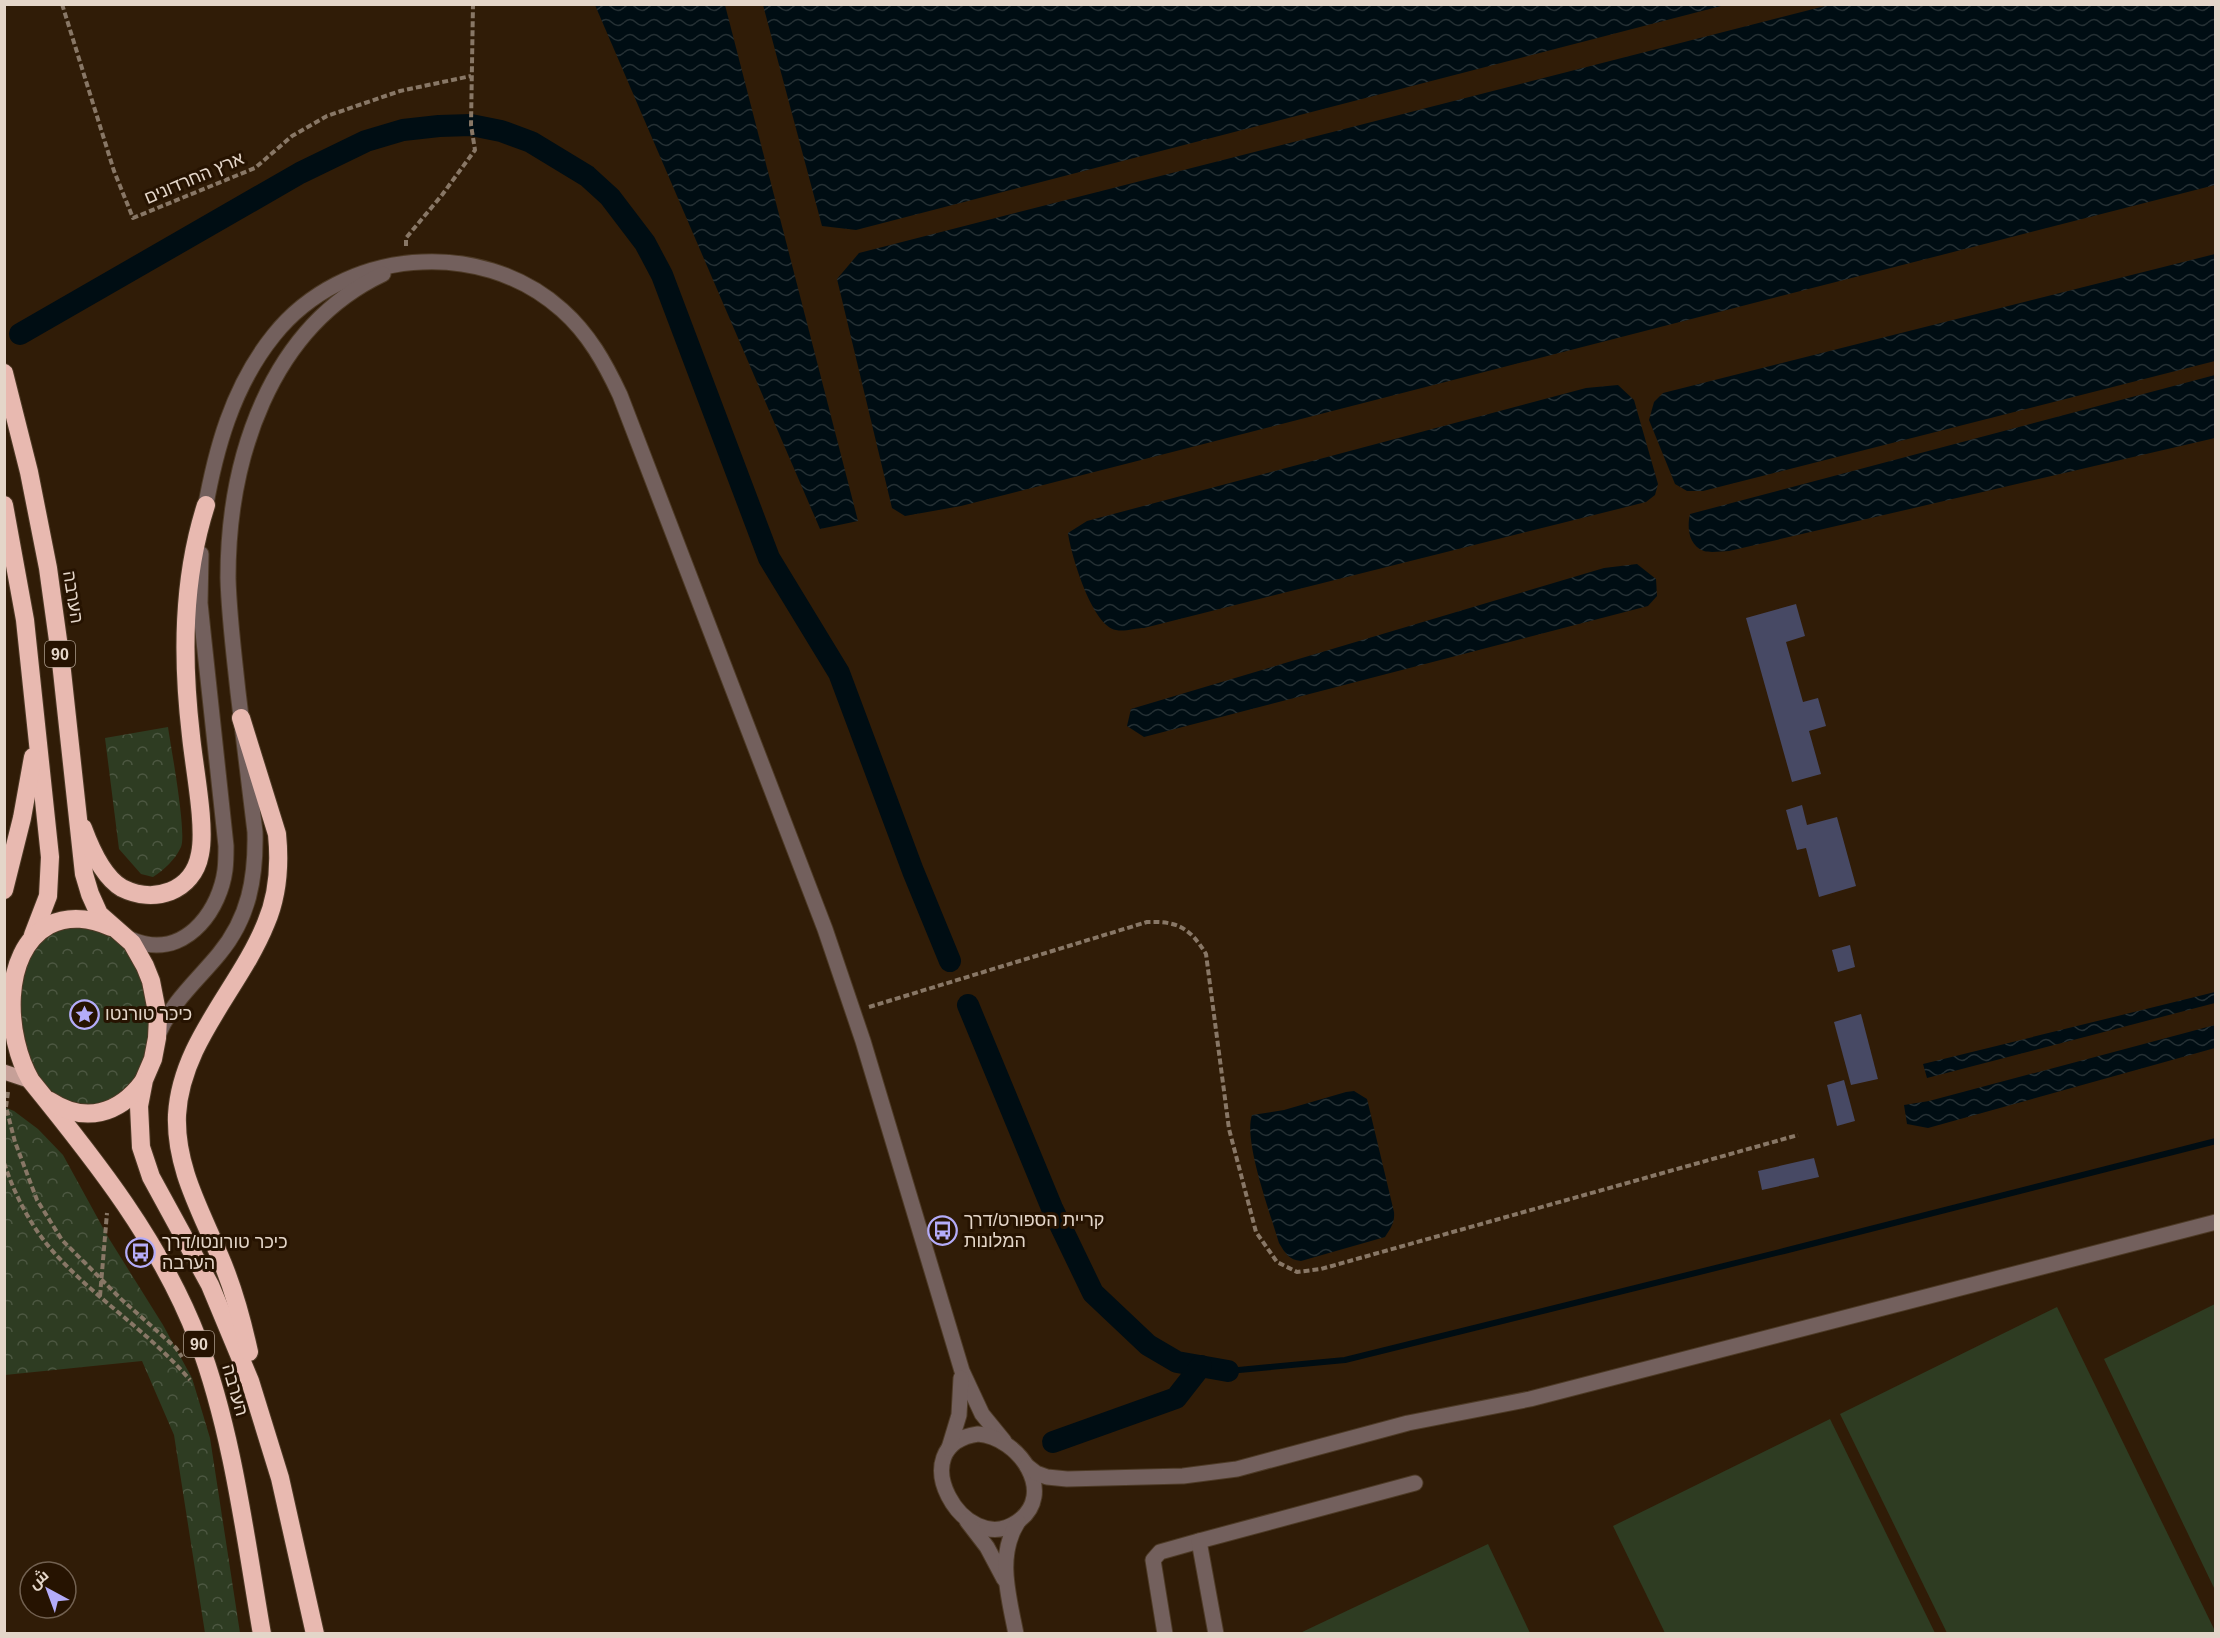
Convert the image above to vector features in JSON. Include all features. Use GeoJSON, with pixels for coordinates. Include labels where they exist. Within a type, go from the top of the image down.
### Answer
{"type":"FeatureCollection","features":[{"type":"Feature","properties":{"kind":"highway","name":"הערבה"},"geometry":{"type":"LineString","coordinates":[[4,373],[48,568],[86,884],[99,914],[138,953],[151,981],[158,1017],[153,1059],[144,1080],[134,1095],[121,1105],[107,1111],[93,1113],[65,1108],[52,1102],[36,1088]]}},
{"type":"Feature","properties":{"kind":"highway","name":"הערבה"},"geometry":{"type":"LineString","coordinates":[[4,505],[23,609],[50,857],[48,896],[33,936]]}},
{"type":"Feature","properties":{"kind":"highway"},"geometry":{"type":"LineString","coordinates":[[76,807],[91,847],[106,873],[118,885],[133,893],[149,896],[166,894],[181,887],[193,873],[200,854],[201,828],[186,693],[185,638],[194,553],[206,505]]}},
{"type":"Feature","properties":{"kind":"highway"},"geometry":{"type":"LineString","coordinates":[[241,718],[277,834],[278,873],[267,922],[214,1013],[185,1076],[179,1097],[178,1138],[181,1161],[196,1203],[221,1258],[238,1310],[253,1366],[261,1413]]}},
{"type":"Feature","properties":{"kind":"highway"},"geometry":{"type":"LineString","coordinates":[[4,890],[22,818],[37,725]]}},
{"type":"Feature","properties":{"kind":"highway","name":"הערבה"},"geometry":{"type":"LineString","coordinates":[[120,933],[97,921],[77,918],[58,921],[41,929],[33,936],[15,961],[7,988],[13,1040],[23,1068],[36,1088],[110,1183],[169,1277],[198,1339],[222,1414],[262,1634]]}},
{"type":"Feature","properties":{"kind":"highway","name":"הערבה"},"geometry":{"type":"LineString","coordinates":[[144,1080],[138,1119],[145,1162],[158,1193],[194,1255],[224,1317],[261,1413],[280,1478],[315,1634]]}},
{"type":"Feature","properties":{"kind":"main road"},"geometry":{"type":"LineString","coordinates":[[7,1073],[36,1088]]}},
{"type":"Feature","properties":{"kind":"street"},"geometry":{"type":"LineString","coordinates":[[120,933],[147,944],[167,944],[184,938],[200,926],[212,910],[225,869],[226,846],[200,603],[201,555],[206,505],[221,441],[236,397],[256,359],[297,311],[348,278],[376,268],[439,261],[472,265],[504,274],[533,289],[561,309],[585,334],[605,362],[620,395],[812,891],[854,1012],[959,1360],[976,1403],[988,1424],[1019,1454],[1027,1466],[1032,1480],[1033,1498]]}},
{"type":"Feature","properties":{"kind":"street"},"geometry":{"type":"LineString","coordinates":[[157,1038],[168,1014],[180,997],[231,939],[252,889],[255,832],[230,611],[229,552],[238,480],[252,427],[277,373],[294,347],[314,323],[340,300],[370,281],[405,264]]}},
{"type":"Feature","properties":{"kind":"street"},"geometry":{"type":"LineString","coordinates":[[1027,1466],[1047,1477],[1067,1479],[1183,1476],[1238,1469],[1408,1423],[1530,1399],[2216,1222]]}},
{"type":"Feature","properties":{"kind":"street"},"geometry":{"type":"LineString","coordinates":[[959,1360],[960,1404],[957,1426],[942,1465],[943,1483],[950,1501],[987,1547],[1006,1583]]}},
{"type":"Feature","properties":{"kind":"street"},"geometry":{"type":"LineString","coordinates":[[949,1449],[961,1438],[969,1436],[986,1435],[1004,1441]]}},
{"type":"Feature","properties":{"kind":"street"},"geometry":{"type":"LineString","coordinates":[[1016,1634],[1006,1583],[1008,1545],[1013,1530],[1026,1514],[1033,1498],[1046,1486],[1067,1479]]}},
{"type":"Feature","properties":{"kind":"street"},"geometry":{"type":"LineString","coordinates":[[1165,1634],[1154,1560],[1160,1552],[1415,1483]]}},
{"type":"Feature","properties":{"kind":"street"},"geometry":{"type":"LineString","coordinates":[[963,1516],[980,1526],[989,1528],[1006,1528],[1018,1522]]}},
{"type":"Feature","properties":{"kind":"street"},"geometry":{"type":"LineString","coordinates":[[1199,1541],[1216,1634]]}},
{"type":"Feature","properties":{"kind":"path","name":"ארץ החרדונים"},"geometry":{"type":"LineString","coordinates":[[62,4],[114,171],[133,218],[255,168],[292,136],[327,116],[400,91],[471,76]]}},
{"type":"Feature","properties":{"kind":"path"},"geometry":{"type":"LineString","coordinates":[[405,264],[406,238],[475,150],[471,126],[474,4]]}},
{"type":"Feature","properties":{"kind":"path"},"geometry":{"type":"LineString","coordinates":[[854,1012],[1147,922],[1179,925],[1196,938],[1206,954],[1229,1130],[1256,1232],[1277,1262],[1297,1272],[1322,1269],[1798,1135]]}},
{"type":"Feature","properties":{"kind":"path"},"geometry":{"type":"LineString","coordinates":[[7,1073],[6,1107],[15,1142],[37,1200],[62,1240],[176,1348],[187,1365]]}},
{"type":"Feature","properties":{"kind":"path"},"geometry":{"type":"LineString","coordinates":[[4,1162],[22,1207],[38,1233],[58,1257],[172,1359],[193,1384]]}},
{"type":"Feature","properties":{"kind":"path"},"geometry":{"type":"LineString","coordinates":[[100,1296],[110,1183]]}},
{"type":"Feature","properties":{"kind":"path"},"geometry":{"type":"LineString","coordinates":[[4,1187],[13,1185]]}},
{"type":"Feature","properties":{"kind":"green space"},"geometry":{"type":"Polygon","coordinates":[[[168,727],[180,808],[182,839],[176,856],[153,877],[141,874],[119,849],[105,738],[168,727]]]}},
{"type":"Feature","properties":{"kind":"green space"},"geometry":{"type":"Polygon","coordinates":[[[77,926],[104,933],[125,949],[135,963],[142,980],[149,1015],[146,1051],[136,1078],[116,1096],[92,1105],[71,1102],[48,1088],[32,1066],[17,1023],[21,974],[25,962],[42,941],[51,934],[77,926]]]}},
{"type":"Feature","properties":{"kind":"green space"},"geometry":{"type":"Polygon","coordinates":[[[4,1107],[14,1111],[38,1129],[63,1155],[108,1237],[163,1325],[192,1378],[210,1438],[240,1633],[205,1633],[174,1435],[142,1361],[5,1375],[4,1107]]]}},
{"type":"Feature","properties":{"kind":"green space"},"geometry":{"type":"Polygon","coordinates":[[[2215,1304],[2215,1590],[2104,1359],[2215,1304]]]}},
{"type":"Feature","properties":{"kind":"green space"},"geometry":{"type":"Polygon","coordinates":[[[2057,1307],[2215,1633],[1947,1633],[1840,1414],[2057,1307]]]}},
{"type":"Feature","properties":{"kind":"green space"},"geometry":{"type":"Polygon","coordinates":[[[1830,1419],[1935,1633],[1665,1633],[1613,1526],[1830,1419]]]}},
{"type":"Feature","properties":{"kind":"green space"},"geometry":{"type":"Polygon","coordinates":[[[1488,1544],[1530,1633],[1300,1633],[1488,1544]]]}},
{"type":"Feature","properties":{"kind":"water"},"geometry":{"type":"Polygon","coordinates":[[[763,4],[1725,5],[856,230],[822,226],[763,4]]]}},
{"type":"Feature","properties":{"kind":"water"},"geometry":{"type":"Polygon","coordinates":[[[1833,4],[2215,5],[2215,185],[961,506],[905,516],[892,508],[837,279],[859,253],[1833,4]]]}},
{"type":"Feature","properties":{"kind":"water"},"geometry":{"type":"Polygon","coordinates":[[[595,5],[725,5],[858,521],[820,529],[595,5]]]}},
{"type":"Feature","properties":{"kind":"water"},"geometry":{"type":"Polygon","coordinates":[[[2215,254],[2215,361],[1703,491],[1687,491],[1675,484],[1649,420],[1654,402],[1663,393],[2215,254]]]}},
{"type":"Feature","properties":{"kind":"water"},"geometry":{"type":"Polygon","coordinates":[[[2215,375],[2215,438],[1729,551],[1704,551],[1695,545],[1690,535],[1690,514],[2215,375]]]}},
{"type":"Feature","properties":{"kind":"water"},"geometry":{"type":"Polygon","coordinates":[[[1618,385],[1634,400],[1658,484],[1655,495],[1646,502],[1144,628],[1126,630],[1116,630],[1107,626],[1099,616],[1084,588],[1073,557],[1068,533],[1087,521],[1586,388],[1618,385]]]}},
{"type":"Feature","properties":{"kind":"water"},"geometry":{"type":"Polygon","coordinates":[[[1637,564],[1656,579],[1657,596],[1648,606],[1144,737],[1127,726],[1131,709],[1604,568],[1637,564]]]}},
{"type":"Feature","properties":{"kind":"water"},"geometry":{"type":"Polygon","coordinates":[[[2215,992],[2215,1003],[1927,1078],[1923,1064],[2215,992]]]}},
{"type":"Feature","properties":{"kind":"water"},"geometry":{"type":"Polygon","coordinates":[[[2215,1025],[2215,1048],[1928,1128],[1907,1124],[1904,1105],[1929,1101],[2215,1025]]]}},
{"type":"Feature","properties":{"kind":"water"},"geometry":{"type":"Polygon","coordinates":[[[1354,1091],[1367,1099],[1394,1212],[1392,1225],[1385,1237],[1301,1261],[1290,1258],[1279,1243],[1254,1160],[1250,1127],[1252,1115],[1284,1110],[1354,1091]]]}},
{"type":"Feature","properties":{"kind":"building"},"geometry":{"type":"Polygon","coordinates":[[[1796,604],[1805,636],[1786,642],[1803,702],[1818,698],[1826,726],[1809,731],[1821,774],[1792,782],[1746,618],[1796,604]]]}},
{"type":"Feature","properties":{"kind":"building"},"geometry":{"type":"Polygon","coordinates":[[[1802,805],[1807,825],[1837,817],[1856,886],[1819,897],[1806,848],[1797,850],[1786,810],[1802,805]]]}},
{"type":"Feature","properties":{"kind":"building"},"geometry":{"type":"Polygon","coordinates":[[[1850,945],[1855,967],[1838,972],[1832,950],[1850,945]]]}},
{"type":"Feature","properties":{"kind":"building"},"geometry":{"type":"Polygon","coordinates":[[[1861,1014],[1878,1079],[1851,1085],[1834,1022],[1861,1014]]]}},
{"type":"Feature","properties":{"kind":"building"},"geometry":{"type":"Polygon","coordinates":[[[1844,1080],[1855,1121],[1837,1126],[1827,1085],[1844,1080]]]}},
{"type":"Feature","properties":{"kind":"building"},"geometry":{"type":"Polygon","coordinates":[[[1814,1158],[1819,1177],[1762,1190],[1758,1171],[1814,1158]]]}},
{"type":"Feature","properties":{"kind":"waterway"},"geometry":{"type":"LineString","coordinates":[[20,334],[300,173],[366,141],[403,130],[471,125],[501,131],[531,142],[587,176],[610,197],[645,243],[662,275],[769,558],[839,673],[913,871],[950,961]]}},
{"type":"Feature","properties":{"kind":"waterway"},"geometry":{"type":"LineString","coordinates":[[968,1005],[1052,1208],[1093,1293],[1148,1345],[1177,1362],[1228,1371]]}},
{"type":"Feature","properties":{"kind":"waterway"},"geometry":{"type":"LineString","coordinates":[[1228,1371],[1345,1360],[2216,1141]]}},
{"type":"Feature","properties":{"kind":"waterway"},"geometry":{"type":"LineString","coordinates":[[1053,1442],[1176,1398],[1201,1366]]}},
{"type":"Feature","properties":{"kind":"place","name":"כיכר טורנטו"},"geometry":{"type":"Point","coordinates":[84,1014]}},
{"type":"Feature","properties":{"kind":"place","name":"קריית הספורט/דרך המלונות"},"geometry":{"type":"Point","coordinates":[943,1230]}},
{"type":"Feature","properties":{"kind":"place","name":"כיכר טורונטו/דרך הערבה"},"geometry":{"type":"Point","coordinates":[141,1252]}}]}
